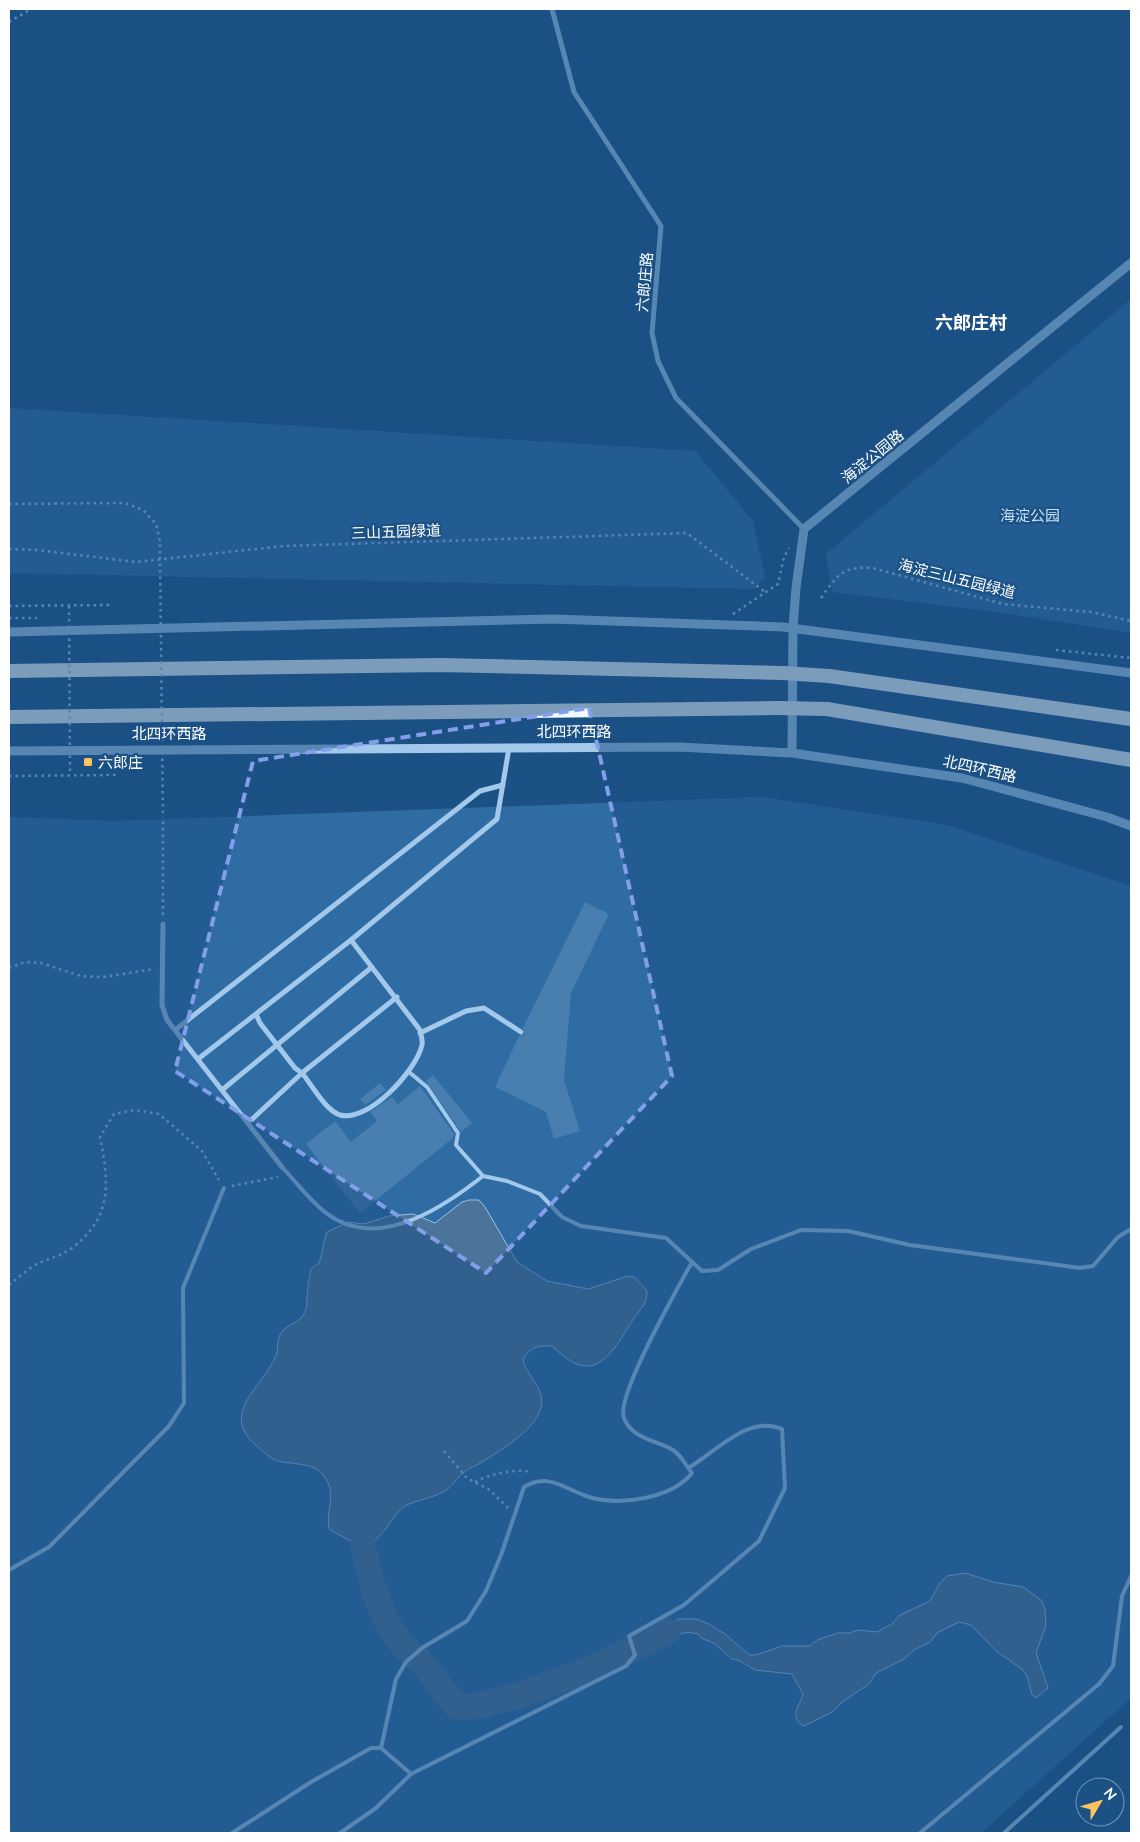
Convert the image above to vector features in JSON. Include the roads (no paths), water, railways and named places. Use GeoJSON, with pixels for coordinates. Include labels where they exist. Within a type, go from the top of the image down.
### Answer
{"type":"FeatureCollection","features":[{"type":"Feature","properties":{"kind":"highway"},"geometry":{"type":"LineString","coordinates":[[9,671],[441,665],[783,673],[829,676],[1131,719]]}},
{"type":"Feature","properties":{"kind":"highway","name":"北四环西路"},"geometry":{"type":"LineString","coordinates":[[9,717],[779,708],[827,710],[1131,760]]}},
{"type":"Feature","properties":{"kind":"street","name":"六郎庄路"},"geometry":{"type":"LineString","coordinates":[[552,9],[574,92],[661,226],[652,333],[658,361],[676,398],[804,530]]}},
{"type":"Feature","properties":{"kind":"street","name":"海淀公园路"},"geometry":{"type":"LineString","coordinates":[[804,530],[1131,263]]}},
{"type":"Feature","properties":{"kind":"street"},"geometry":{"type":"LineString","coordinates":[[792,753],[793,628],[804,530]]}},
{"type":"Feature","properties":{"kind":"street"},"geometry":{"type":"LineString","coordinates":[[9,632],[553,619],[793,628],[1131,673]]}},
{"type":"Feature","properties":{"kind":"street","name":"北四环西路"},"geometry":{"type":"LineString","coordinates":[[9,750],[680,747],[792,753],[962,778],[1107,817],[1131,826]]}},
{"type":"Feature","properties":{"kind":"street"},"geometry":{"type":"LineString","coordinates":[[198,1059],[350,940],[497,819],[509,748]]}},
{"type":"Feature","properties":{"kind":"street"},"geometry":{"type":"LineString","coordinates":[[176,1030],[480,791],[503,785]]}},
{"type":"Feature","properties":{"kind":"street"},"geometry":{"type":"LineString","coordinates":[[163,924],[162,1006],[167,1020],[282,1167]]}},
{"type":"Feature","properties":{"kind":"street"},"geometry":{"type":"LineString","coordinates":[[256,1014],[295,1068],[302,1073],[333,1112],[354,1116],[363,1112],[399,1085],[409,1072],[423,1044],[420,1033],[414,1020],[350,940]]}},
{"type":"Feature","properties":{"kind":"street"},"geometry":{"type":"LineString","coordinates":[[222,1090],[372,967]]}},
{"type":"Feature","properties":{"kind":"street"},"geometry":{"type":"LineString","coordinates":[[248,1123],[302,1073],[396,998]]}},
{"type":"Feature","properties":{"kind":"street"},"geometry":{"type":"LineString","coordinates":[[420,1033],[466,1011],[484,1008],[522,1032]]}},
{"type":"Feature","properties":{"kind":"lane"},"geometry":{"type":"LineString","coordinates":[[409,1072],[428,1087],[458,1133],[456,1145],[483,1176],[507,1181],[540,1194],[562,1216],[581,1226],[666,1238],[702,1271],[718,1270],[751,1249],[801,1230],[848,1231],[910,1245],[1080,1268],[1093,1266],[1118,1237],[1131,1229]]}},
{"type":"Feature","properties":{"kind":"lane"},"geometry":{"type":"LineString","coordinates":[[282,1167],[323,1210],[336,1220],[354,1228],[392,1228],[449,1202],[483,1176]]}},
{"type":"Feature","properties":{"kind":"lane"},"geometry":{"type":"LineString","coordinates":[[9,1570],[49,1547],[169,1426],[184,1402],[183,1288],[224,1188]]}},
{"type":"Feature","properties":{"kind":"lane"},"geometry":{"type":"LineString","coordinates":[[381,1748],[396,1679],[406,1662],[422,1648],[466,1621],[486,1591],[515,1517],[524,1487],[535,1481],[547,1480],[590,1497],[631,1500],[658,1495],[687,1480],[692,1473],[684,1459],[672,1450],[635,1433],[623,1417],[623,1400],[658,1324],[692,1262]]}},
{"type":"Feature","properties":{"kind":"lane"},"geometry":{"type":"LineString","coordinates":[[340,1833],[376,1808],[411,1774],[626,1666],[635,1655],[630,1636],[684,1604],[758,1541],[785,1488],[782,1429],[772,1424],[741,1432],[688,1468]]}},
{"type":"Feature","properties":{"kind":"lane"},"geometry":{"type":"LineString","coordinates":[[920,1833],[1099,1684],[1113,1666],[1122,1596],[1131,1576]]}},
{"type":"Feature","properties":{"kind":"lane"},"geometry":{"type":"LineString","coordinates":[[1004,1833],[1121,1727]]}},
{"type":"Feature","properties":{"kind":"lane"},"geometry":{"type":"LineString","coordinates":[[232,1833],[311,1782],[371,1748],[381,1748],[411,1774]]}},
{"type":"Feature","properties":{"kind":"waterway"},"geometry":{"type":"LineString","coordinates":[[363,1546],[373,1587],[389,1626],[406,1649],[426,1667],[457,1707],[477,1706],[518,1696],[590,1669],[668,1631]]}},
{"type":"Feature","properties":{"kind":"place","name":"六郎庄"},"geometry":{"type":"Point","coordinates":[88,762]}},
{"type":"Feature","properties":{"kind":"district","name":"六郎庄村"},"geometry":{"type":"Point","coordinates":[971,322]}},
{"type":"Feature","properties":{"kind":"park label","name":"海淀公园"},"geometry":{"type":"Point","coordinates":[1030,515]}}]}
